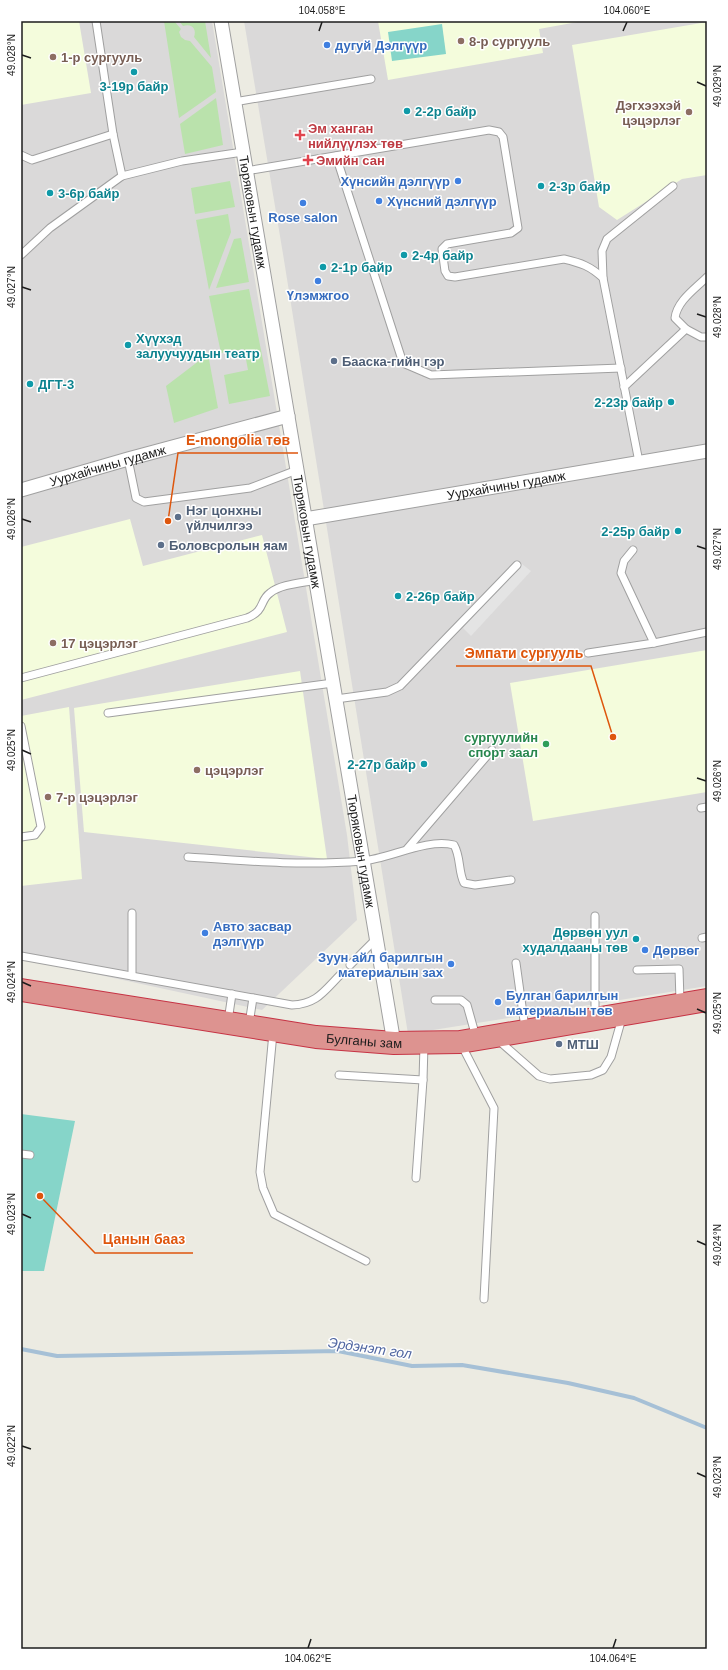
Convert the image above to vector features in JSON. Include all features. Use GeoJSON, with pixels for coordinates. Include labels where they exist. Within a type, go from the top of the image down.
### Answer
{"type":"FeatureCollection","features":[{"type":"Feature","properties":{"kind":"highway","name":"Булганы зам"},"geometry":{"type":"LineString","coordinates":[[21,990],[273,1031],[316,1037],[394,1043],[424,1043],[477,1039],[707,1000]]}},
{"type":"Feature","properties":{"kind":"street","name":"Тюряковын гудамж"},"geometry":{"type":"LineString","coordinates":[[221,21],[394,1043]]}},
{"type":"Feature","properties":{"kind":"street","name":"Уурхайчины гудамж"},"geometry":{"type":"LineString","coordinates":[[21,490],[128,459],[288,416]]}},
{"type":"Feature","properties":{"kind":"street","name":"Уурхайчины гудамж"},"geometry":{"type":"LineString","coordinates":[[305,519],[707,451]]}},
{"type":"Feature","properties":{"kind":"lane"},"geometry":{"type":"LineString","coordinates":[[96,21],[113,134],[122,176]]}},
{"type":"Feature","properties":{"kind":"lane"},"geometry":{"type":"LineString","coordinates":[[234,102],[371,79]]}},
{"type":"Feature","properties":{"kind":"lane"},"geometry":{"type":"LineString","coordinates":[[246,171],[489,130],[499,132],[503,137],[518,228],[511,233],[447,244],[442,249],[445,271],[448,276],[455,277],[564,259],[580,262],[593,269],[603,278]]}},
{"type":"Feature","properties":{"kind":"lane"},"geometry":{"type":"LineString","coordinates":[[21,155],[32,160],[113,134]]}},
{"type":"Feature","properties":{"kind":"lane"},"geometry":{"type":"LineString","coordinates":[[21,255],[50,228],[122,176],[182,161],[243,152]]}},
{"type":"Feature","properties":{"kind":"lane"},"geometry":{"type":"LineString","coordinates":[[336,156],[403,364],[431,375],[621,368]]}},
{"type":"Feature","properties":{"kind":"lane"},"geometry":{"type":"LineString","coordinates":[[639,462],[603,278],[602,250],[607,239],[673,186]]}},
{"type":"Feature","properties":{"kind":"lane"},"geometry":{"type":"LineString","coordinates":[[707,277],[680,304],[676,310],[675,318],[686,329],[701,337],[707,337]]}},
{"type":"Feature","properties":{"kind":"lane"},"geometry":{"type":"LineString","coordinates":[[624,387],[686,329]]}},
{"type":"Feature","properties":{"kind":"lane"},"geometry":{"type":"LineString","coordinates":[[128,459],[136,498],[144,502],[250,488],[297,470]]}},
{"type":"Feature","properties":{"kind":"lane"},"geometry":{"type":"LineString","coordinates":[[633,550],[624,561],[621,573],[654,643]]}},
{"type":"Feature","properties":{"kind":"lane"},"geometry":{"type":"LineString","coordinates":[[336,699],[387,692],[400,686],[517,565]]}},
{"type":"Feature","properties":{"kind":"lane"},"geometry":{"type":"LineString","coordinates":[[21,678],[248,618],[259,611],[265,597],[278,588],[316,580]]}},
{"type":"Feature","properties":{"kind":"lane"},"geometry":{"type":"LineString","coordinates":[[588,653],[654,643],[707,632]]}},
{"type":"Feature","properties":{"kind":"lane"},"geometry":{"type":"LineString","coordinates":[[108,713],[333,683]]}},
{"type":"Feature","properties":{"kind":"lane"},"geometry":{"type":"LineString","coordinates":[[21,837],[35,835],[41,827],[22,726]]}},
{"type":"Feature","properties":{"kind":"lane"},"geometry":{"type":"LineString","coordinates":[[407,849],[492,750]]}},
{"type":"Feature","properties":{"kind":"lane"},"geometry":{"type":"LineString","coordinates":[[188,857],[285,863],[363,861],[407,849],[446,843],[454,845],[458,852],[460,874],[464,883],[475,885],[510,880]]}},
{"type":"Feature","properties":{"kind":"lane"},"geometry":{"type":"LineString","coordinates":[[132,913],[132,976]]}},
{"type":"Feature","properties":{"kind":"lane"},"geometry":{"type":"LineString","coordinates":[[595,916],[595,1020]]}},
{"type":"Feature","properties":{"kind":"lane"},"geometry":{"type":"LineString","coordinates":[[350,965],[376,939]]}},
{"type":"Feature","properties":{"kind":"lane"},"geometry":{"type":"LineString","coordinates":[[21,956],[292,1005],[304,1004],[314,1000],[341,974]]}},
{"type":"Feature","properties":{"kind":"lane"},"geometry":{"type":"LineString","coordinates":[[516,963],[525,1032]]}},
{"type":"Feature","properties":{"kind":"lane"},"geometry":{"type":"LineString","coordinates":[[637,970],[679,969],[681,1005]]}},
{"type":"Feature","properties":{"kind":"lane"},"geometry":{"type":"LineString","coordinates":[[232,994],[238,1025]]}},
{"type":"Feature","properties":{"kind":"lane"},"geometry":{"type":"LineString","coordinates":[[238,1025],[253,998]]}},
{"type":"Feature","properties":{"kind":"lane"},"geometry":{"type":"LineString","coordinates":[[435,1000],[461,1000],[467,1005],[494,1108],[484,1300]]}},
{"type":"Feature","properties":{"kind":"lane"},"geometry":{"type":"LineString","coordinates":[[477,1039],[539,1076],[550,1079],[591,1075],[603,1070],[611,1057],[623,1015]]}},
{"type":"Feature","properties":{"kind":"lane"},"geometry":{"type":"LineString","coordinates":[[273,1031],[260,1172],[266,1199],[274,1214],[366,1261]]}},
{"type":"Feature","properties":{"kind":"lane"},"geometry":{"type":"LineString","coordinates":[[416,1178],[424,1043]]}},
{"type":"Feature","properties":{"kind":"lane"},"geometry":{"type":"LineString","coordinates":[[339,1075],[423,1080]]}},
{"type":"Feature","properties":{"kind":"lane"},"geometry":{"type":"LineString","coordinates":[[21,1154],[30,1155]]}},
{"type":"Feature","properties":{"kind":"shaded area"},"geometry":{"type":"Polygon","coordinates":[[[21,21],[212,21],[347,835],[357,920],[262,1010],[21,958],[21,21]]]}},
{"type":"Feature","properties":{"kind":"shaded area","name":"1-р сургууль"},"geometry":{"type":"Polygon","coordinates":[[[21,21],[79,21],[91,93],[21,105],[21,21]]]}},
{"type":"Feature","properties":{"kind":"shaded area"},"geometry":{"type":"Polygon","coordinates":[[[244,21],[707,21],[707,986],[408,1034],[283,254],[244,21]]]}},
{"type":"Feature","properties":{"kind":"shaded area","name":"8-р сургууль"},"geometry":{"type":"Polygon","coordinates":[[[378,21],[583,21],[539,29],[543,53],[388,80],[378,21]]]}},
{"type":"Feature","properties":{"kind":"shaded area"},"geometry":{"type":"Polygon","coordinates":[[[707,22],[707,175],[682,179],[617,220],[599,207],[572,45],[707,22]]]}},
{"type":"Feature","properties":{"kind":"shaded area"},"geometry":{"type":"Polygon","coordinates":[[[442,24],[446,54],[392,61],[388,32],[442,24]]]}},
{"type":"Feature","properties":{"kind":"shaded area"},"geometry":{"type":"Polygon","coordinates":[[[130,519],[143,566],[262,535],[287,632],[21,700],[21,547],[130,519]]]}},
{"type":"Feature","properties":{"kind":"shaded area"},"geometry":{"type":"Polygon","coordinates":[[[522,564],[531,571],[471,636],[463,628],[522,564]]]}},
{"type":"Feature","properties":{"kind":"shaded area"},"geometry":{"type":"Polygon","coordinates":[[[707,650],[707,792],[533,821],[510,683],[707,650]]]}},
{"type":"Feature","properties":{"kind":"shaded area","name":"цэцэрлэг"},"geometry":{"type":"Polygon","coordinates":[[[300,671],[327,859],[84,832],[74,708],[300,671]]]}},
{"type":"Feature","properties":{"kind":"shaded area","name":"7-р цэцэрлэг"},"geometry":{"type":"Polygon","coordinates":[[[69,707],[82,879],[21,886],[21,716],[69,707]]]}},
{"type":"Feature","properties":{"kind":"shaded area"},"geometry":{"type":"Polygon","coordinates":[[[21,1114],[75,1121],[44,1271],[21,1271],[21,1114]]]}},
{"type":"Feature","properties":{"kind":"green space"},"geometry":{"type":"Polygon","coordinates":[[[164,21],[174,21],[181,29],[179,32],[181,37],[190,41],[212,67],[216,92],[179,118],[164,21]]]}},
{"type":"Feature","properties":{"kind":"green space"},"geometry":{"type":"Polygon","coordinates":[[[179,21],[205,21],[211,58],[194,37],[195,31],[193,27],[189,25],[183,26],[179,21]]]}},
{"type":"Feature","properties":{"kind":"green space"},"geometry":{"type":"Polygon","coordinates":[[[216,98],[223,145],[185,154],[180,124],[216,98]]]}},
{"type":"Feature","properties":{"kind":"green space"},"geometry":{"type":"Polygon","coordinates":[[[230,181],[235,207],[195,214],[191,188],[230,181]]]}},
{"type":"Feature","properties":{"kind":"green space"},"geometry":{"type":"Polygon","coordinates":[[[228,214],[231,232],[209,290],[196,220],[228,214]]]}},
{"type":"Feature","properties":{"kind":"green space"},"geometry":{"type":"Polygon","coordinates":[[[241,238],[249,282],[216,288],[234,239],[241,238]]]}},
{"type":"Feature","properties":{"kind":"green space"},"geometry":{"type":"Polygon","coordinates":[[[249,289],[270,396],[229,404],[224,375],[248,370],[244,349],[221,353],[209,296],[249,289]]]}},
{"type":"Feature","properties":{"kind":"green space"},"geometry":{"type":"Polygon","coordinates":[[[208,354],[218,408],[174,423],[166,386],[208,354]]]}},
{"type":"Feature","properties":{"kind":"waterway","name":"Эрдэнэт гол"},"geometry":{"type":"LineString","coordinates":[[21,1349],[57,1356],[338,1351],[412,1366],[462,1365],[568,1383],[634,1398],[707,1428]]}},
{"type":"Feature","properties":{"kind":"place","name":"8-р сургууль"},"geometry":{"type":"Point","coordinates":[461,41]}},
{"type":"Feature","properties":{"kind":"place","name":"дугуй Дэлгүүр"},"geometry":{"type":"Point","coordinates":[327,45]}},
{"type":"Feature","properties":{"kind":"place","name":"1-р сургууль"},"geometry":{"type":"Point","coordinates":[53,57]}},
{"type":"Feature","properties":{"kind":"place","name":"3-19р байр"},"geometry":{"type":"Point","coordinates":[134,72]}},
{"type":"Feature","properties":{"kind":"place","name":"2-2р байр"},"geometry":{"type":"Point","coordinates":[407,111]}},
{"type":"Feature","properties":{"kind":"place","name":"Дэгхээхэй цэцэрлэг"},"geometry":{"type":"Point","coordinates":[689,112]}},
{"type":"Feature","properties":{"kind":"place","name":"Эм ханган нийлүүлэх төв"},"geometry":{"type":"Point","coordinates":[300,135]}},
{"type":"Feature","properties":{"kind":"place","name":"Эмийн сан"},"geometry":{"type":"Point","coordinates":[308,160]}},
{"type":"Feature","properties":{"kind":"place","name":"Хүнсийн дэлгүүр"},"geometry":{"type":"Point","coordinates":[458,181]}},
{"type":"Feature","properties":{"kind":"place","name":"2-3р байр"},"geometry":{"type":"Point","coordinates":[541,186]}},
{"type":"Feature","properties":{"kind":"place","name":"3-6р байр"},"geometry":{"type":"Point","coordinates":[50,193]}},
{"type":"Feature","properties":{"kind":"place","name":"Хүнсний дэлгүүр"},"geometry":{"type":"Point","coordinates":[379,201]}},
{"type":"Feature","properties":{"kind":"place","name":"Rose salon"},"geometry":{"type":"Point","coordinates":[303,203]}},
{"type":"Feature","properties":{"kind":"place","name":"2-4р байр"},"geometry":{"type":"Point","coordinates":[404,255]}},
{"type":"Feature","properties":{"kind":"place","name":"2-1р байр"},"geometry":{"type":"Point","coordinates":[323,267]}},
{"type":"Feature","properties":{"kind":"place","name":"Үлэмжгоо"},"geometry":{"type":"Point","coordinates":[318,281]}},
{"type":"Feature","properties":{"kind":"place","name":"Хүүхэд залуучуудын театр"},"geometry":{"type":"Point","coordinates":[128,345]}},
{"type":"Feature","properties":{"kind":"place","name":"Бааска-гийн гэр"},"geometry":{"type":"Point","coordinates":[334,361]}},
{"type":"Feature","properties":{"kind":"place","name":"ДГТ-3"},"geometry":{"type":"Point","coordinates":[30,384]}},
{"type":"Feature","properties":{"kind":"place","name":"2-23р байр"},"geometry":{"type":"Point","coordinates":[671,402]}},
{"type":"Feature","properties":{"kind":"place","name":"Нэг цонхны үйлчилгээ"},"geometry":{"type":"Point","coordinates":[178,517]}},
{"type":"Feature","properties":{"kind":"place","name":"E-mongolia төв"},"geometry":{"type":"Point","coordinates":[168,521]}},
{"type":"Feature","properties":{"kind":"place","name":"2-25р байр"},"geometry":{"type":"Point","coordinates":[678,531]}},
{"type":"Feature","properties":{"kind":"place","name":"Боловсролын яам"},"geometry":{"type":"Point","coordinates":[161,545]}},
{"type":"Feature","properties":{"kind":"place","name":"2-26р байр"},"geometry":{"type":"Point","coordinates":[398,596]}},
{"type":"Feature","properties":{"kind":"place","name":"17 цэцэрлэг"},"geometry":{"type":"Point","coordinates":[53,643]}},
{"type":"Feature","properties":{"kind":"place","name":"Эмпати сургууль"},"geometry":{"type":"Point","coordinates":[613,737]}},
{"type":"Feature","properties":{"kind":"place","name":"сургуулийн спорт заал"},"geometry":{"type":"Point","coordinates":[546,744]}},
{"type":"Feature","properties":{"kind":"place","name":"2-27р байр"},"geometry":{"type":"Point","coordinates":[424,764]}},
{"type":"Feature","properties":{"kind":"place","name":"цэцэрлэг"},"geometry":{"type":"Point","coordinates":[197,770]}},
{"type":"Feature","properties":{"kind":"place","name":"7-р цэцэрлэг"},"geometry":{"type":"Point","coordinates":[48,797]}},
{"type":"Feature","properties":{"kind":"place","name":"Авто засвар дэлгүүр"},"geometry":{"type":"Point","coordinates":[205,933]}},
{"type":"Feature","properties":{"kind":"place","name":"Дөрвөн уул худалдааны төв"},"geometry":{"type":"Point","coordinates":[636,939]}},
{"type":"Feature","properties":{"kind":"place","name":"Дөрвөг"},"geometry":{"type":"Point","coordinates":[645,950]}},
{"type":"Feature","properties":{"kind":"place","name":"Зуун айл барилгын материалын зах"},"geometry":{"type":"Point","coordinates":[451,964]}},
{"type":"Feature","properties":{"kind":"place","name":"Булган барилгын материалын төв"},"geometry":{"type":"Point","coordinates":[498,1002]}},
{"type":"Feature","properties":{"kind":"place","name":"МТШ"},"geometry":{"type":"Point","coordinates":[559,1044]}},
{"type":"Feature","properties":{"kind":"place","name":"Цанын бааз"},"geometry":{"type":"Point","coordinates":[40,1196]}}]}
